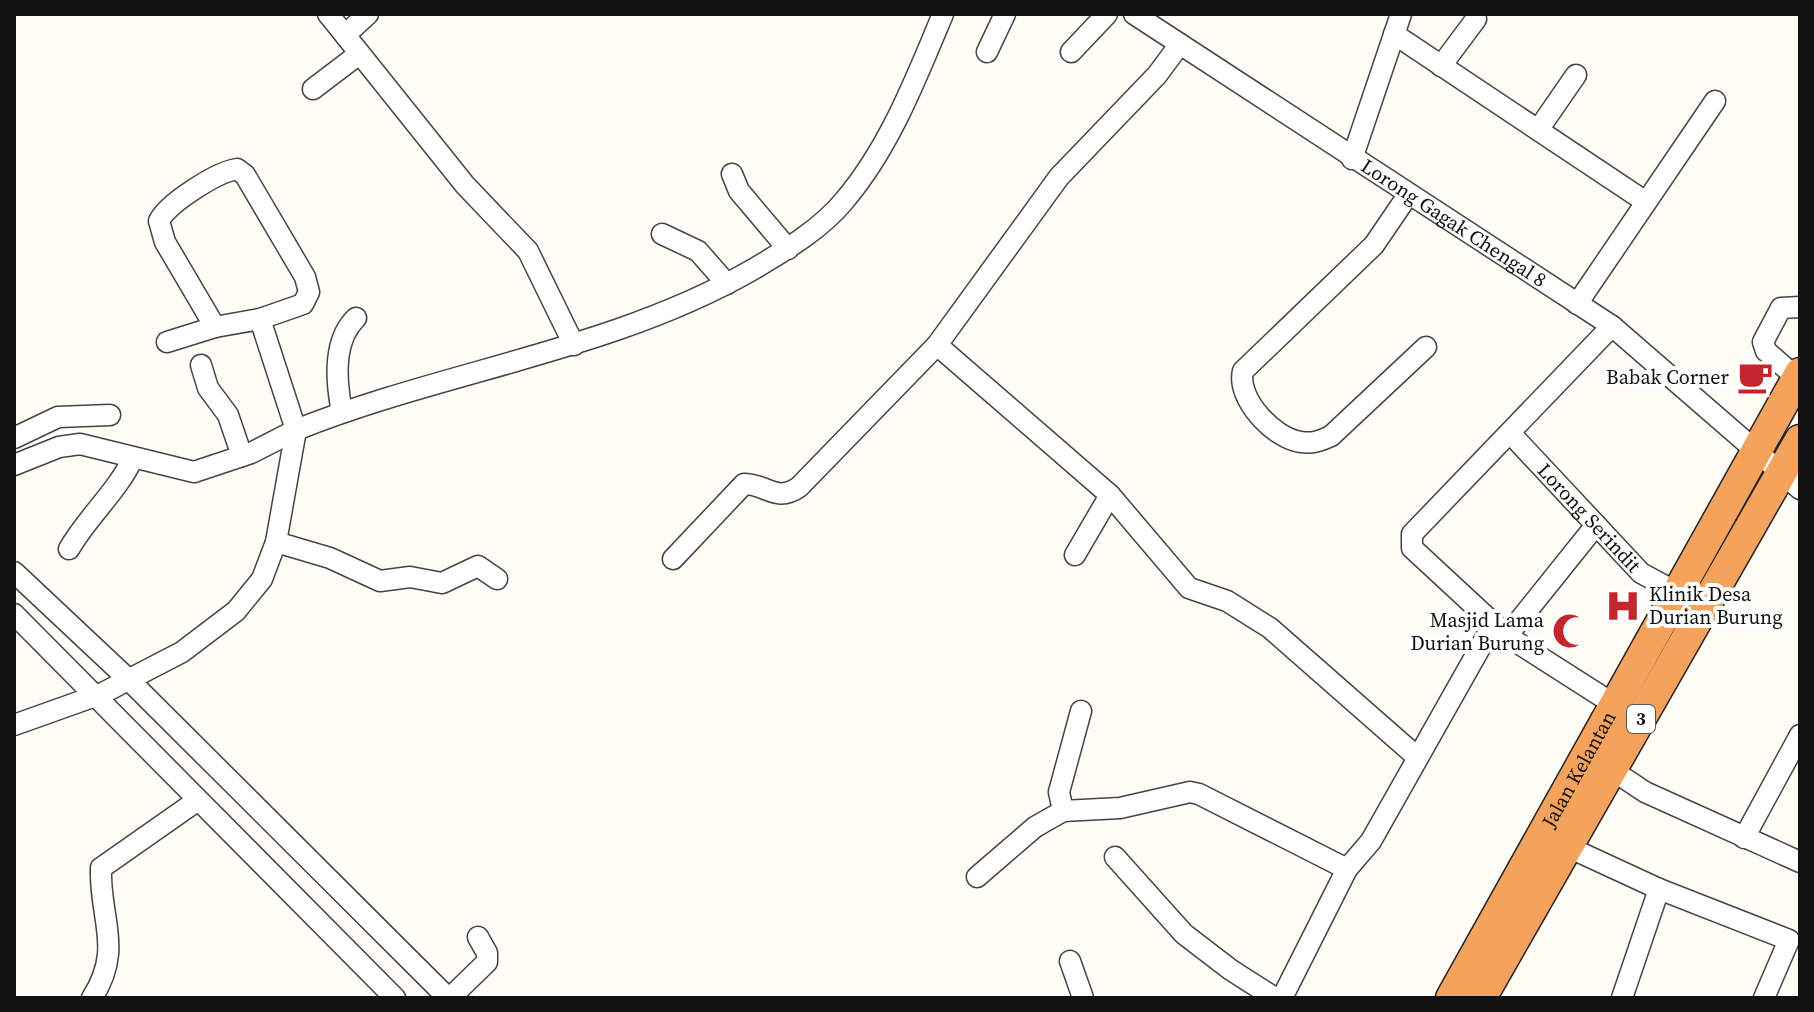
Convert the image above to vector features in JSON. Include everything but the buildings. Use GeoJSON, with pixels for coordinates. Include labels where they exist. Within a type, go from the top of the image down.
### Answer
{"type":"FeatureCollection","features":[{"type":"Feature","properties":{"kind":"highway","name":"Jalan Kelantan"},"geometry":{"type":"LineString","coordinates":[[1451,998],[1798,376]]}},
{"type":"Feature","properties":{"kind":"highway","name":"Jalan Kelantan"},"geometry":{"type":"LineString","coordinates":[[1481,998],[1612,770],[1791,483],[1800,440]]}},
{"type":"Feature","properties":{"kind":"street"},"geometry":{"type":"LineString","coordinates":[[328,14],[465,185],[528,251],[574,345]]}},
{"type":"Feature","properties":{"kind":"street"},"geometry":{"type":"LineString","coordinates":[[345,35],[368,14]]}},
{"type":"Feature","properties":{"kind":"street"},"geometry":{"type":"LineString","coordinates":[[14,438],[58,417],[94,446],[194,472],[242,456],[342,412],[574,345],[677,309],[788,249],[841,204],[863,177],[905,103],[943,14]]}},
{"type":"Feature","properties":{"kind":"street"},"geometry":{"type":"LineString","coordinates":[[987,52],[1005,14]]}},
{"type":"Feature","properties":{"kind":"street"},"geometry":{"type":"LineString","coordinates":[[1071,52],[1107,14]]}},
{"type":"Feature","properties":{"kind":"street","name":"Lorong Gagak Chengal 8"},"geometry":{"type":"LineString","coordinates":[[1134,14],[1612,326],[1791,483]]}},
{"type":"Feature","properties":{"kind":"street"},"geometry":{"type":"LineString","coordinates":[[1352,159],[1401,14]]}},
{"type":"Feature","properties":{"kind":"street"},"geometry":{"type":"LineString","coordinates":[[1441,66],[1476,19]]}},
{"type":"Feature","properties":{"kind":"street"},"geometry":{"type":"LineString","coordinates":[[1394,34],[1646,202]]}},
{"type":"Feature","properties":{"kind":"street"},"geometry":{"type":"LineString","coordinates":[[673,559],[744,484],[777,495],[789,494],[799,487],[937,345],[1059,177],[1157,75],[1180,44]]}},
{"type":"Feature","properties":{"kind":"street"},"geometry":{"type":"LineString","coordinates":[[313,89],[359,54]]}},
{"type":"Feature","properties":{"kind":"street"},"geometry":{"type":"LineString","coordinates":[[1538,130],[1576,75]]}},
{"type":"Feature","properties":{"kind":"street"},"geometry":{"type":"LineString","coordinates":[[1577,304],[1715,101]]}},
{"type":"Feature","properties":{"kind":"street"},"geometry":{"type":"LineString","coordinates":[[167,342],[215,327],[260,319],[303,304],[309,292],[298,264],[245,175],[233,169],[166,210],[159,221],[165,242],[215,327]]}},
{"type":"Feature","properties":{"kind":"street"},"geometry":{"type":"LineString","coordinates":[[732,174],[739,191],[788,249]]}},
{"type":"Feature","properties":{"kind":"street"},"geometry":{"type":"LineString","coordinates":[[1408,195],[1374,245],[1243,371],[1240,383],[1244,395],[1275,431],[1298,442],[1316,443],[1331,436],[1426,347]]}},
{"type":"Feature","properties":{"kind":"street"},"geometry":{"type":"LineString","coordinates":[[662,234],[698,251],[727,284]]}},
{"type":"Feature","properties":{"kind":"street"},"geometry":{"type":"LineString","coordinates":[[1798,376],[1766,351],[1763,342],[1781,308],[1800,307]]}},
{"type":"Feature","properties":{"kind":"street"},"geometry":{"type":"LineString","coordinates":[[342,412],[338,382],[341,345],[348,326],[356,318]]}},
{"type":"Feature","properties":{"kind":"street"},"geometry":{"type":"LineString","coordinates":[[14,725],[98,696],[182,652],[236,611],[262,579],[276,542],[296,430],[260,319]]}},
{"type":"Feature","properties":{"kind":"street"},"geometry":{"type":"LineString","coordinates":[[1612,326],[1411,539],[1412,548],[1501,629],[1615,705]]}},
{"type":"Feature","properties":{"kind":"street"},"geometry":{"type":"LineString","coordinates":[[937,345],[1110,495],[1189,588],[1227,601],[1270,628],[1417,757]]}},
{"type":"Feature","properties":{"kind":"street"},"geometry":{"type":"LineString","coordinates":[[201,365],[208,388],[228,415],[242,456]]}},
{"type":"Feature","properties":{"kind":"street"},"geometry":{"type":"LineString","coordinates":[[14,465],[59,447],[74,429],[110,415]]}},
{"type":"Feature","properties":{"kind":"street","name":"Lorong Serindit"},"geometry":{"type":"LineString","coordinates":[[1510,433],[1641,573],[1678,593]]}},
{"type":"Feature","properties":{"kind":"street"},"geometry":{"type":"LineString","coordinates":[[69,549],[88,519],[118,485],[133,458]]}},
{"type":"Feature","properties":{"kind":"street"},"geometry":{"type":"LineString","coordinates":[[1075,555],[1110,495]]}},
{"type":"Feature","properties":{"kind":"street"},"geometry":{"type":"LineString","coordinates":[[1282,998],[1347,869],[1371,841],[1417,757],[1501,629],[1596,525]]}},
{"type":"Feature","properties":{"kind":"street"},"geometry":{"type":"LineString","coordinates":[[276,542],[330,558],[380,581],[410,577],[442,583],[478,566],[497,579]]}},
{"type":"Feature","properties":{"kind":"street"},"geometry":{"type":"LineString","coordinates":[[14,572],[449,998],[487,962],[487,953],[478,937]]}},
{"type":"Feature","properties":{"kind":"street"},"geometry":{"type":"LineString","coordinates":[[14,614],[395,998]]}},
{"type":"Feature","properties":{"kind":"street"},"geometry":{"type":"LineString","coordinates":[[1063,811],[1059,792],[1081,711]]}},
{"type":"Feature","properties":{"kind":"street"},"geometry":{"type":"LineString","coordinates":[[1744,838],[1800,735]]}},
{"type":"Feature","properties":{"kind":"street"},"geometry":{"type":"LineString","coordinates":[[1612,770],[1645,792],[1800,862]]}},
{"type":"Feature","properties":{"kind":"street"},"geometry":{"type":"LineString","coordinates":[[977,877],[1035,827],[1063,811],[1120,808],[1190,792],[1347,869]]}},
{"type":"Feature","properties":{"kind":"street"},"geometry":{"type":"LineString","coordinates":[[92,998],[104,974],[111,934],[103,904],[101,868],[198,800]]}},
{"type":"Feature","properties":{"kind":"street"},"geometry":{"type":"LineString","coordinates":[[1568,847],[1659,889],[1794,942],[1764,998]]}},
{"type":"Feature","properties":{"kind":"street"},"geometry":{"type":"LineString","coordinates":[[1115,857],[1184,934],[1275,998]]}},
{"type":"Feature","properties":{"kind":"street"},"geometry":{"type":"LineString","coordinates":[[1622,998],[1659,889]]}},
{"type":"Feature","properties":{"kind":"street"},"geometry":{"type":"LineString","coordinates":[[1070,961],[1083,998]]}},
{"type":"Feature","properties":{"kind":"place","name":"Babak Corner"},"geometry":{"type":"Point","coordinates":[1755,377]}},
{"type":"Feature","properties":{"kind":"place","name":"Klinik Desa Durian Burung"},"geometry":{"type":"Point","coordinates":[1623,606]}},
{"type":"Feature","properties":{"kind":"place","name":"Masjid Lama Durian Burung"},"geometry":{"type":"Point","coordinates":[1570,631]}}]}
